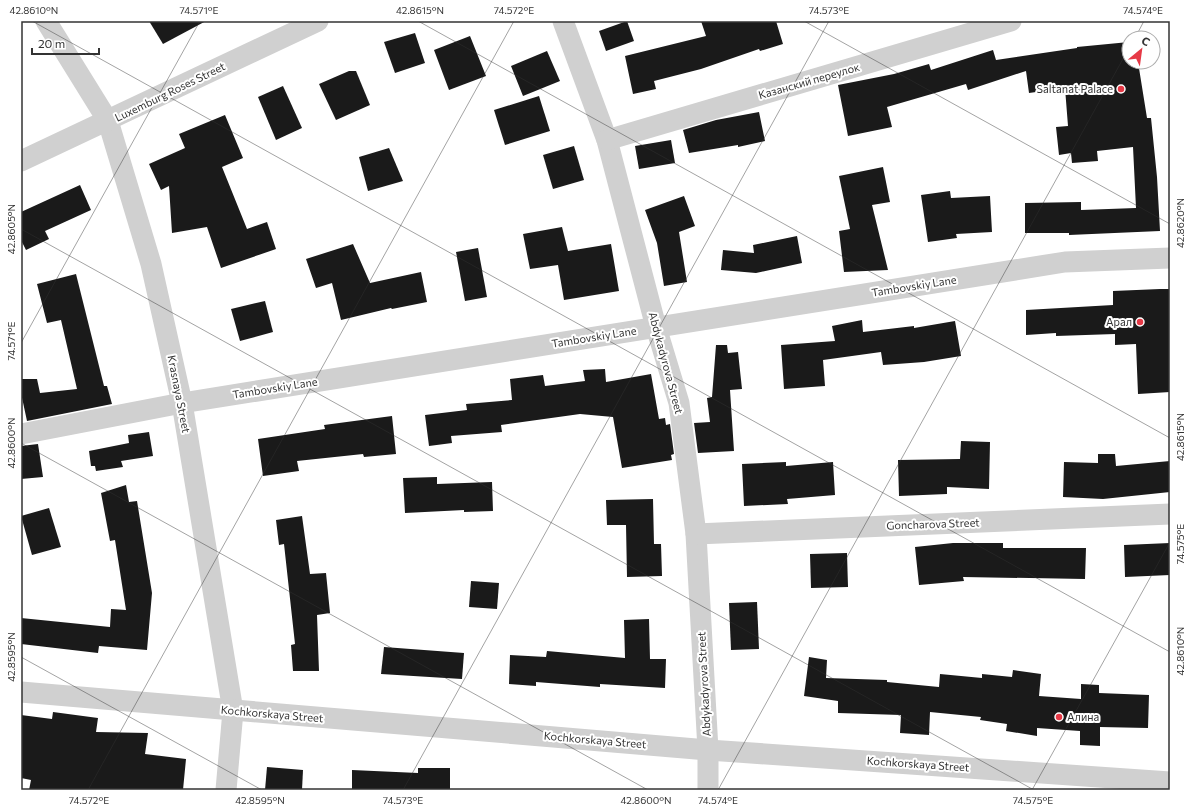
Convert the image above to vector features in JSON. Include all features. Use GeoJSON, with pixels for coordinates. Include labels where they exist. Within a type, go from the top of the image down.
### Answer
{"type":"FeatureCollection","features":[{"type":"Feature","properties":{"kind":"street","name":"Krasnaya Street"},"geometry":{"type":"LineString","coordinates":[[46,21],[108,121],[151,264],[182,403],[233,711],[226,790]]}},
{"type":"Feature","properties":{"kind":"street","name":"Luxemburg Roses Street"},"geometry":{"type":"LineString","coordinates":[[21,161],[318,21]]}},
{"type":"Feature","properties":{"kind":"street","name":"Abdykadyrova Street"},"geometry":{"type":"LineString","coordinates":[[563,21],[607,140],[656,327],[679,403],[696,534],[708,750],[708,790]]}},
{"type":"Feature","properties":{"kind":"street","name":"Казанский переулок"},"geometry":{"type":"LineString","coordinates":[[607,140],[1011,21]]}},
{"type":"Feature","properties":{"kind":"street","name":"Tambovskiy Lane"},"geometry":{"type":"LineString","coordinates":[[21,434],[182,403],[1065,262],[1170,258]]}},
{"type":"Feature","properties":{"kind":"street","name":"Goncharova Street"},"geometry":{"type":"LineString","coordinates":[[696,534],[1170,514]]}},
{"type":"Feature","properties":{"kind":"street","name":"Kochkorskaya Street"},"geometry":{"type":"LineString","coordinates":[[21,692],[708,750],[1170,782]]}},
{"type":"Feature","properties":{"kind":"building"},"geometry":{"type":"Polygon","coordinates":[[[149,21],[206,21],[163,44],[149,21]]]}},
{"type":"Feature","properties":{"kind":"building"},"geometry":{"type":"Polygon","coordinates":[[[627,21],[634,41],[606,51],[599,31],[627,21]]]}},
{"type":"Feature","properties":{"kind":"building"},"geometry":{"type":"Polygon","coordinates":[[[701,21],[776,21],[783,44],[760,51],[759,49],[701,69],[654,81],[656,89],[633,94],[625,56],[706,36],[701,21]]]}},
{"type":"Feature","properties":{"kind":"building"},"geometry":{"type":"Polygon","coordinates":[[[415,33],[425,63],[395,73],[384,42],[415,33]]]}},
{"type":"Feature","properties":{"kind":"building"},"geometry":{"type":"Polygon","coordinates":[[[470,36],[486,76],[449,90],[434,50],[470,36]]]}},
{"type":"Feature","properties":{"kind":"building"},"geometry":{"type":"Polygon","coordinates":[[[1121,43],[1121,70],[1139,70],[1147,118],[1151,118],[1157,177],[1160,231],[1069,235],[1069,233],[1025,233],[1025,203],[1081,202],[1081,210],[1136,208],[1133,147],[1097,151],[1098,161],[1072,163],[1071,153],[1059,155],[1056,127],[1068,126],[1065,88],[1029,93],[1026,71],[968,90],[966,84],[887,107],[892,127],[848,136],[838,85],[894,74],[929,64],[931,70],[993,50],[996,60],[1077,47],[1121,43]]]}},
{"type":"Feature","properties":{"kind":"building"},"geometry":{"type":"Polygon","coordinates":[[[547,51],[560,81],[523,96],[511,66],[547,51]]]}},
{"type":"Feature","properties":{"kind":"building"},"geometry":{"type":"Polygon","coordinates":[[[349,71],[356,71],[370,105],[336,120],[319,84],[349,71]]]}},
{"type":"Feature","properties":{"kind":"building"},"geometry":{"type":"Polygon","coordinates":[[[283,86],[302,128],[276,140],[258,97],[283,86]]]}},
{"type":"Feature","properties":{"kind":"building"},"geometry":{"type":"Polygon","coordinates":[[[539,96],[550,131],[505,145],[494,110],[539,96]]]}},
{"type":"Feature","properties":{"kind":"building"},"geometry":{"type":"Polygon","coordinates":[[[759,112],[765,141],[738,147],[738,145],[689,153],[683,130],[716,120],[759,112]]]}},
{"type":"Feature","properties":{"kind":"building"},"geometry":{"type":"Polygon","coordinates":[[[225,115],[243,158],[222,167],[247,229],[267,222],[276,249],[221,268],[207,227],[172,233],[169,186],[161,190],[149,164],[185,148],[179,134],[225,115]]]}},
{"type":"Feature","properties":{"kind":"building"},"geometry":{"type":"Polygon","coordinates":[[[671,140],[675,163],[639,169],[635,146],[671,140]]]}},
{"type":"Feature","properties":{"kind":"building"},"geometry":{"type":"Polygon","coordinates":[[[574,146],[584,180],[553,189],[543,155],[574,146]]]}},
{"type":"Feature","properties":{"kind":"building"},"geometry":{"type":"Polygon","coordinates":[[[389,148],[403,181],[368,191],[359,157],[389,148]]]}},
{"type":"Feature","properties":{"kind":"building"},"geometry":{"type":"Polygon","coordinates":[[[883,167],[890,202],[872,205],[888,270],[844,272],[839,231],[850,229],[839,176],[883,167]]]}},
{"type":"Feature","properties":{"kind":"building"},"geometry":{"type":"Polygon","coordinates":[[[80,185],[91,210],[45,231],[49,239],[26,250],[21,240],[21,212],[80,185]]]}},
{"type":"Feature","properties":{"kind":"building"},"geometry":{"type":"Polygon","coordinates":[[[950,191],[951,198],[990,196],[992,232],[956,234],[957,238],[928,242],[921,195],[950,191]]]}},
{"type":"Feature","properties":{"kind":"building"},"geometry":{"type":"Polygon","coordinates":[[[684,196],[695,226],[679,232],[687,282],[664,286],[657,243],[645,210],[684,196]]]}},
{"type":"Feature","properties":{"kind":"building"},"geometry":{"type":"Polygon","coordinates":[[[562,227],[568,251],[611,244],[619,291],[564,300],[558,265],[530,269],[523,234],[562,227]]]}},
{"type":"Feature","properties":{"kind":"building"},"geometry":{"type":"Polygon","coordinates":[[[797,236],[802,263],[756,273],[721,270],[723,250],[754,253],[753,245],[797,236]]]}},
{"type":"Feature","properties":{"kind":"building"},"geometry":{"type":"Polygon","coordinates":[[[353,244],[370,283],[421,272],[427,302],[391,308],[341,320],[332,283],[316,288],[306,259],[353,244]]]}},
{"type":"Feature","properties":{"kind":"building"},"geometry":{"type":"Polygon","coordinates":[[[478,248],[487,297],[465,301],[456,252],[478,248]]]}},
{"type":"Feature","properties":{"kind":"building"},"geometry":{"type":"Polygon","coordinates":[[[76,274],[104,386],[107,386],[112,404],[27,421],[21,393],[21,379],[37,379],[40,393],[77,389],[61,320],[47,323],[37,284],[76,274]]]}},
{"type":"Feature","properties":{"kind":"building"},"geometry":{"type":"Polygon","coordinates":[[[1170,289],[1170,392],[1138,394],[1136,344],[1115,345],[1115,334],[1056,336],[1056,333],[1026,335],[1026,310],[1113,305],[1113,291],[1170,289]]]}},
{"type":"Feature","properties":{"kind":"building"},"geometry":{"type":"Polygon","coordinates":[[[265,301],[273,332],[240,341],[231,309],[265,301]]]}},
{"type":"Feature","properties":{"kind":"building"},"geometry":{"type":"Polygon","coordinates":[[[862,320],[863,332],[914,326],[914,328],[955,321],[961,356],[924,362],[883,365],[881,352],[823,360],[825,386],[784,389],[781,345],[835,341],[832,326],[862,320]]]}},
{"type":"Feature","properties":{"kind":"building"},"geometry":{"type":"Polygon","coordinates":[[[716,345],[727,345],[728,353],[738,352],[742,389],[730,390],[734,451],[698,453],[694,423],[710,422],[707,398],[712,397],[716,345]]]}},
{"type":"Feature","properties":{"kind":"building"},"geometry":{"type":"Polygon","coordinates":[[[605,369],[606,382],[651,374],[659,419],[665,418],[666,425],[670,424],[674,454],[671,455],[672,460],[622,468],[613,417],[580,414],[501,425],[502,432],[451,436],[452,443],[429,446],[425,415],[467,410],[466,404],[512,400],[510,379],[543,375],[545,386],[585,381],[583,370],[605,369]]]}},
{"type":"Feature","properties":{"kind":"building"},"geometry":{"type":"Polygon","coordinates":[[[392,416],[396,454],[364,457],[363,454],[297,461],[299,471],[263,476],[258,439],[325,429],[324,425],[392,416]]]}},
{"type":"Feature","properties":{"kind":"building"},"geometry":{"type":"Polygon","coordinates":[[[149,432],[153,456],[121,461],[123,467],[96,471],[95,466],[91,466],[89,451],[129,443],[128,435],[149,432]]]}},
{"type":"Feature","properties":{"kind":"building"},"geometry":{"type":"Polygon","coordinates":[[[961,441],[990,442],[989,489],[947,487],[947,494],[899,496],[898,460],[960,459],[961,441]]]}},
{"type":"Feature","properties":{"kind":"building"},"geometry":{"type":"Polygon","coordinates":[[[38,444],[43,477],[21,479],[21,446],[38,444]]]}},
{"type":"Feature","properties":{"kind":"building"},"geometry":{"type":"Polygon","coordinates":[[[1098,454],[1115,454],[1116,466],[1170,461],[1170,492],[1103,499],[1063,497],[1064,462],[1098,463],[1098,454]]]}},
{"type":"Feature","properties":{"kind":"building"},"geometry":{"type":"Polygon","coordinates":[[[786,462],[786,466],[833,462],[835,495],[787,499],[788,504],[744,506],[742,464],[786,462]]]}},
{"type":"Feature","properties":{"kind":"building"},"geometry":{"type":"Polygon","coordinates":[[[437,477],[437,484],[492,482],[493,511],[464,512],[464,510],[405,513],[403,478],[437,477]]]}},
{"type":"Feature","properties":{"kind":"building"},"geometry":{"type":"Polygon","coordinates":[[[126,485],[129,502],[137,501],[152,593],[147,650],[99,646],[98,653],[21,644],[21,618],[110,627],[111,609],[126,610],[115,540],[110,541],[101,493],[126,485]]]}},
{"type":"Feature","properties":{"kind":"building"},"geometry":{"type":"Polygon","coordinates":[[[653,499],[654,544],[661,544],[662,576],[627,577],[626,525],[607,525],[606,500],[653,499]]]}},
{"type":"Feature","properties":{"kind":"building"},"geometry":{"type":"Polygon","coordinates":[[[49,508],[61,547],[32,555],[21,516],[49,508]]]}},
{"type":"Feature","properties":{"kind":"building"},"geometry":{"type":"Polygon","coordinates":[[[302,516],[310,574],[326,573],[330,613],[317,615],[319,671],[293,671],[291,645],[295,644],[284,544],[279,545],[276,520],[302,516]]]}},
{"type":"Feature","properties":{"kind":"building"},"geometry":{"type":"Polygon","coordinates":[[[953,543],[1003,543],[1003,548],[1086,548],[1085,579],[963,577],[964,581],[919,585],[915,547],[953,543]]]}},
{"type":"Feature","properties":{"kind":"building"},"geometry":{"type":"Polygon","coordinates":[[[1170,543],[1170,575],[1125,577],[1124,545],[1170,543]]]}},
{"type":"Feature","properties":{"kind":"building"},"geometry":{"type":"Polygon","coordinates":[[[847,553],[848,587],[811,588],[810,554],[847,553]]]}},
{"type":"Feature","properties":{"kind":"building"},"geometry":{"type":"Polygon","coordinates":[[[471,581],[499,583],[497,609],[469,607],[471,581]]]}},
{"type":"Feature","properties":{"kind":"building"},"geometry":{"type":"Polygon","coordinates":[[[757,602],[759,649],[731,650],[729,603],[757,602]]]}},
{"type":"Feature","properties":{"kind":"building"},"geometry":{"type":"Polygon","coordinates":[[[649,619],[650,659],[666,659],[665,688],[600,684],[600,687],[536,682],[536,686],[509,684],[510,655],[546,657],[547,651],[625,658],[624,620],[649,619]]]}},
{"type":"Feature","properties":{"kind":"building"},"geometry":{"type":"Polygon","coordinates":[[[384,647],[464,653],[462,679],[381,674],[384,647]]]}},
{"type":"Feature","properties":{"kind":"building"},"geometry":{"type":"Polygon","coordinates":[[[809,657],[827,660],[826,678],[887,680],[887,682],[939,687],[940,674],[982,678],[982,674],[1012,677],[1013,670],[1041,674],[1039,696],[1081,699],[1081,684],[1099,685],[1099,693],[1149,695],[1148,728],[1100,727],[1100,746],[1080,745],[1080,731],[1037,728],[1037,736],[1006,731],[1007,724],[980,720],[981,717],[930,712],[929,735],[900,733],[901,715],[838,713],[838,701],[804,696],[809,657]]]}},
{"type":"Feature","properties":{"kind":"building"},"geometry":{"type":"Polygon","coordinates":[[[53,712],[98,718],[96,732],[148,733],[145,754],[186,759],[183,790],[29,790],[31,780],[21,778],[21,715],[52,719],[53,712]]]}},
{"type":"Feature","properties":{"kind":"building"},"geometry":{"type":"Polygon","coordinates":[[[267,767],[303,770],[302,790],[265,790],[267,767]]]}},
{"type":"Feature","properties":{"kind":"building"},"geometry":{"type":"Polygon","coordinates":[[[418,768],[450,768],[450,790],[352,790],[352,770],[418,773],[418,768]]]}},
{"type":"Feature","properties":{"kind":"place","name":"Saltanat Palace"},"geometry":{"type":"Point","coordinates":[1121,89]}},
{"type":"Feature","properties":{"kind":"place","name":"Арал"},"geometry":{"type":"Point","coordinates":[1140,322]}},
{"type":"Feature","properties":{"kind":"place","name":"Алина"},"geometry":{"type":"Point","coordinates":[1059,717]}}]}
